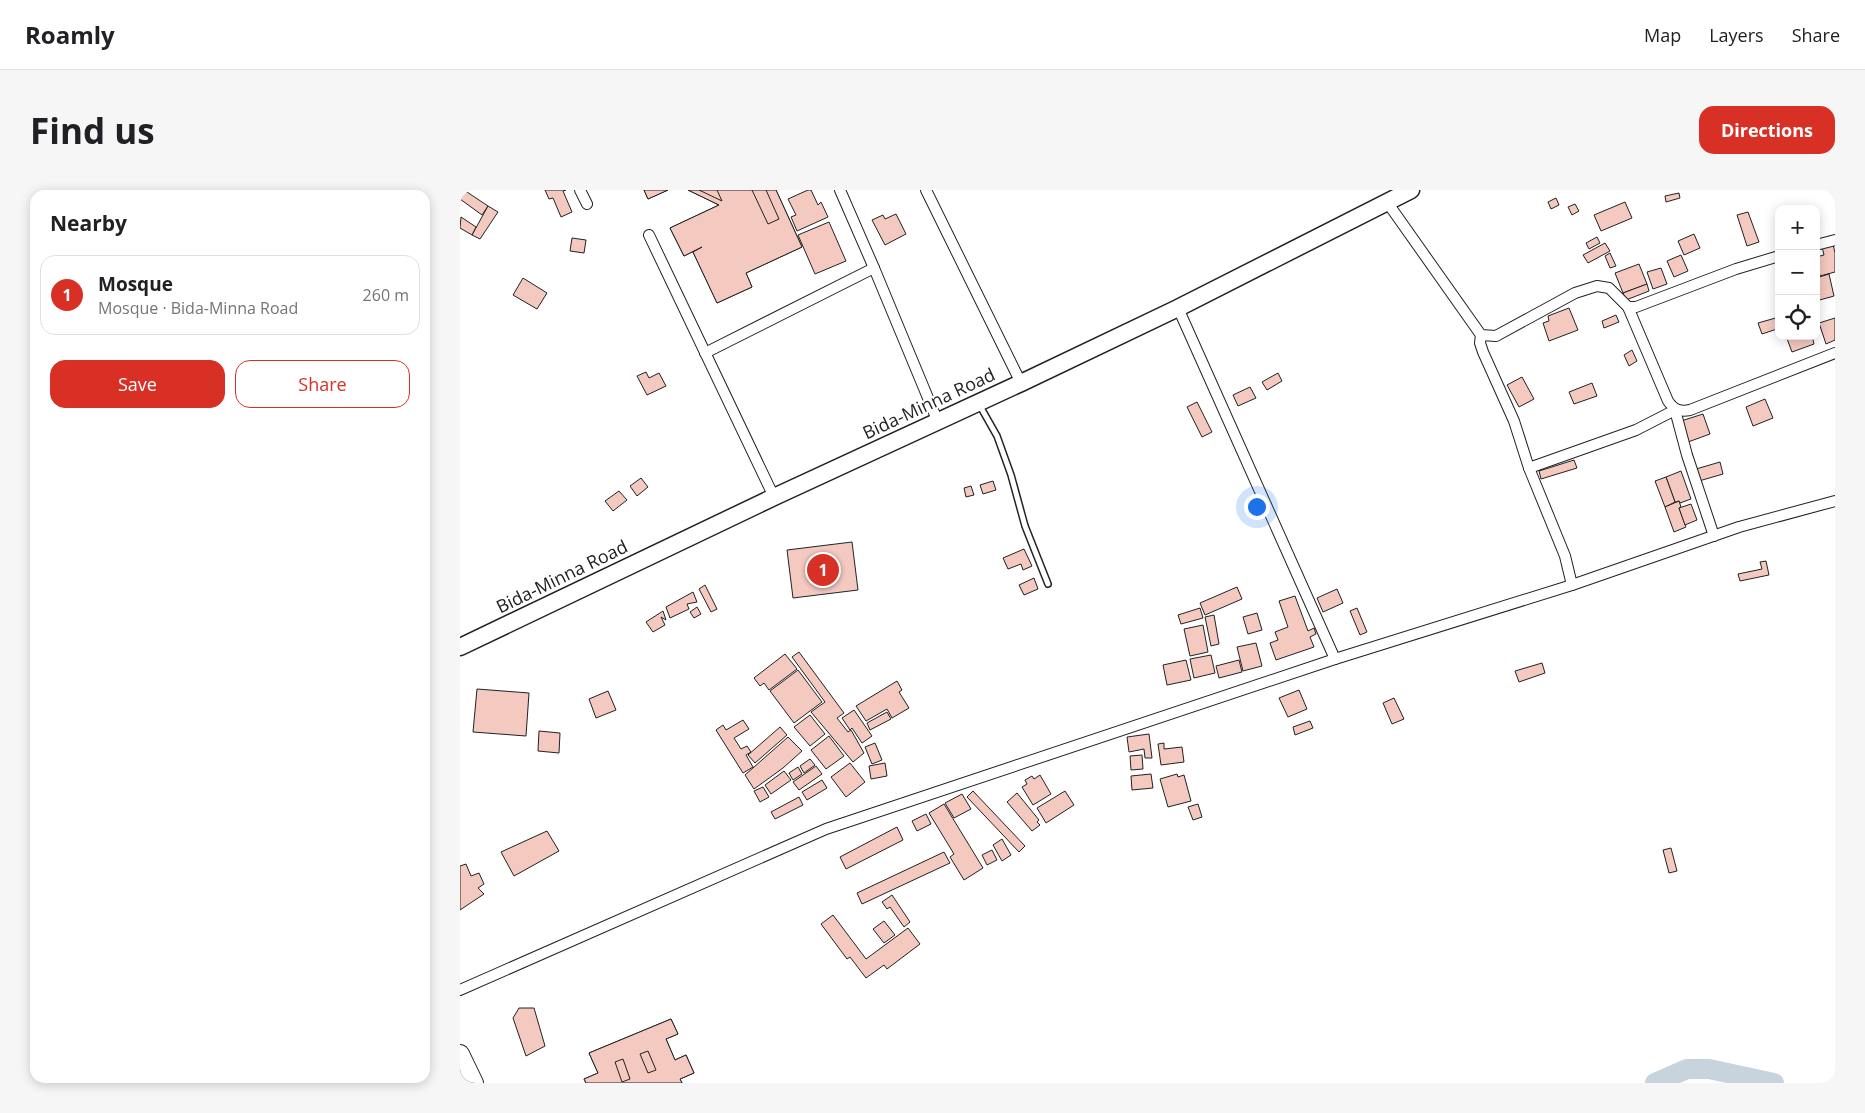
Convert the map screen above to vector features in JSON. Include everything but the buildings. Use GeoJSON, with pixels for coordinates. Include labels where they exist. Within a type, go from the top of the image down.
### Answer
{"type":"FeatureCollection","features":[{"type":"Feature","properties":{"kind":"highway"},"geometry":{"type":"LineString","coordinates":[[460,1054],[474,1083]]}},
{"type":"Feature","properties":{"kind":"main road","name":"Bida-Minna Road"},"geometry":{"type":"LineString","coordinates":[[463,644],[1178,308],[1410,190]]}},
{"type":"Feature","properties":{"kind":"street"},"geometry":{"type":"LineString","coordinates":[[580,190],[587,204]]}},
{"type":"Feature","properties":{"kind":"street"},"geometry":{"type":"LineString","coordinates":[[840,190],[938,422]]}},
{"type":"Feature","properties":{"kind":"street"},"geometry":{"type":"LineString","coordinates":[[926,190],[1021,383]]}},
{"type":"Feature","properties":{"kind":"street"},"geometry":{"type":"LineString","coordinates":[[1387,202],[1481,335],[1480,343],[1483,352],[1514,421],[1529,468],[1565,556],[1572,585]]}},
{"type":"Feature","properties":{"kind":"street"},"geometry":{"type":"LineString","coordinates":[[649,235],[774,498]]}},
{"type":"Feature","properties":{"kind":"street"},"geometry":{"type":"LineString","coordinates":[[1820,244],[1835,240]]}},
{"type":"Feature","properties":{"kind":"street"},"geometry":{"type":"LineString","coordinates":[[1628,307],[1636,307],[1736,269],[1775,257]]}},
{"type":"Feature","properties":{"kind":"street"},"geometry":{"type":"LineString","coordinates":[[705,353],[874,268]]}},
{"type":"Feature","properties":{"kind":"street"},"geometry":{"type":"LineString","coordinates":[[1481,335],[1496,336],[1575,293],[1597,286],[1609,288],[1628,307],[1668,401],[1676,410],[1686,455],[1714,536]]}},
{"type":"Feature","properties":{"kind":"street"},"geometry":{"type":"LineString","coordinates":[[1178,308],[1335,659]]}},
{"type":"Feature","properties":{"kind":"street"},"geometry":{"type":"LineString","coordinates":[[1529,468],[1636,430],[1676,410],[1690,410],[1835,353]]}},
{"type":"Feature","properties":{"kind":"street"},"geometry":{"type":"LineString","coordinates":[[460,990],[826,829],[1335,659],[1572,585],[1739,527],[1835,501]]}},
{"type":"Feature","properties":{"kind":"lane"},"geometry":{"type":"LineString","coordinates":[[978,403],[997,436],[1011,475],[1025,526],[1048,584]]}},
{"type":"Feature","properties":{"kind":"waterway"},"geometry":{"type":"LineString","coordinates":[[1655,1083],[1687,1069],[1709,1069],[1774,1083]]}},
{"type":"Feature","properties":{"kind":"place","name":"Mosque"},"geometry":{"type":"Point","coordinates":[823,570]}}]}
